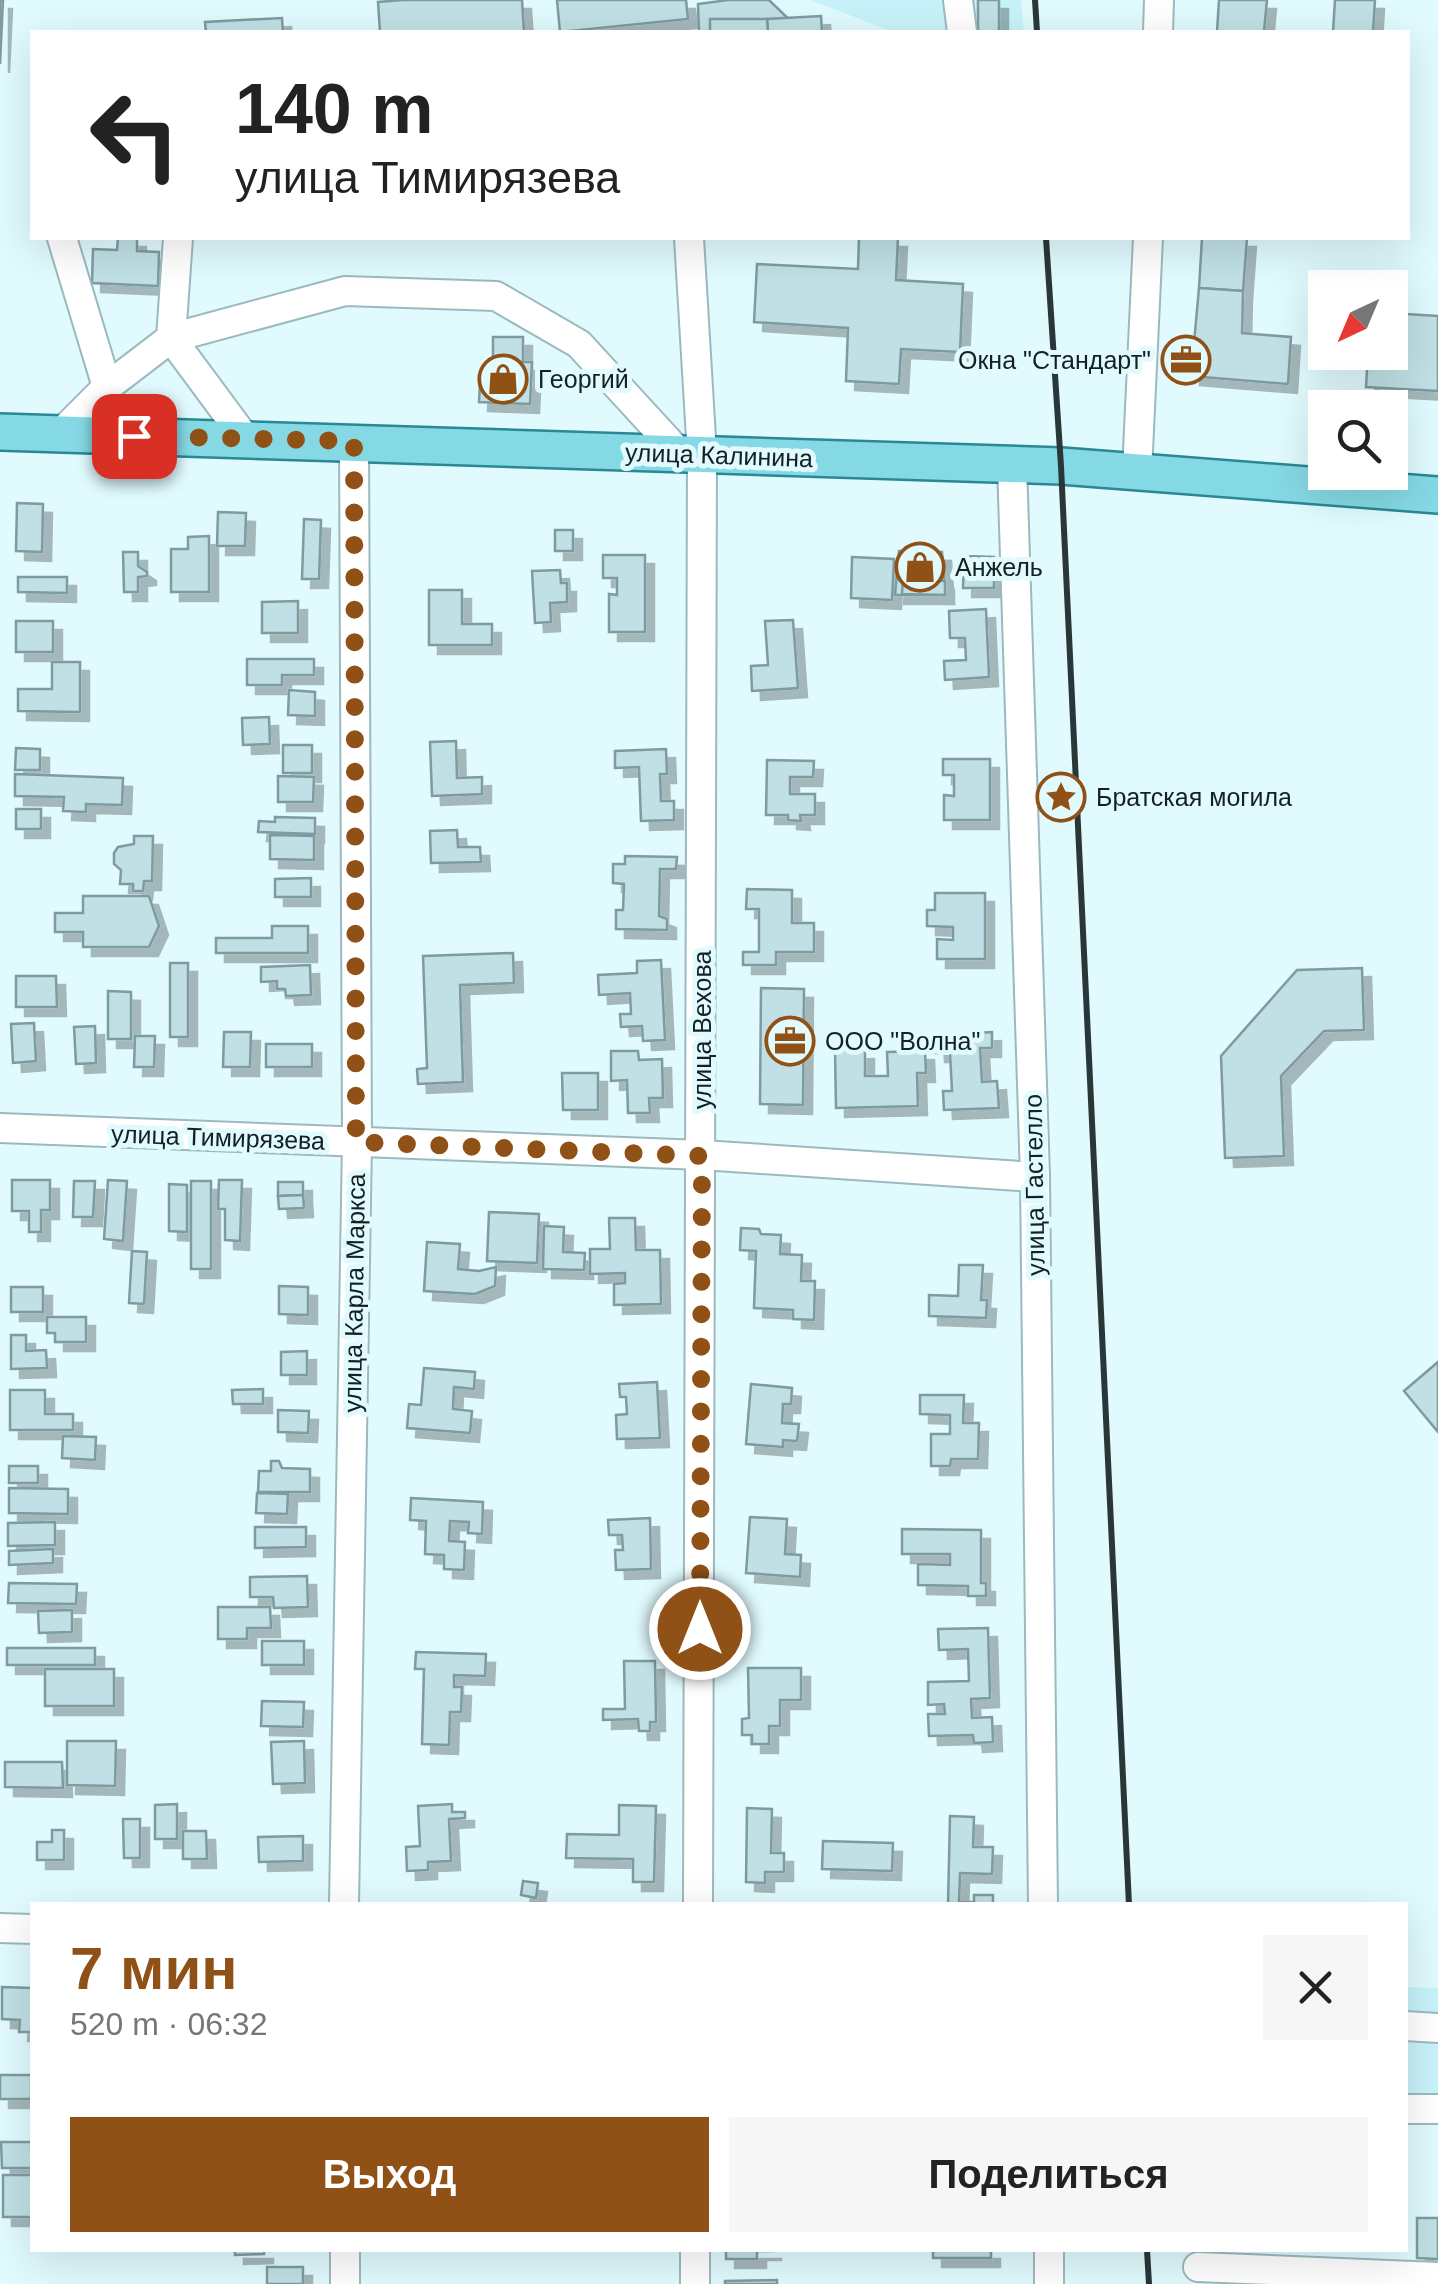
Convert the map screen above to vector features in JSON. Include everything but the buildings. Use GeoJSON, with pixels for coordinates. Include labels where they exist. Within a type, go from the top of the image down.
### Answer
{"type":"FeatureCollection","features":[{"type":"Feature","properties":{"kind":"main road","name":"улица Калинина"},"geometry":{"type":"LineString","coordinates":[[0,432],[1012,464],[1438,495]]}},
{"type":"Feature","properties":{"kind":"street"},"geometry":{"type":"LineString","coordinates":[[958,0],[962,30]]}},
{"type":"Feature","properties":{"kind":"street"},"geometry":{"type":"LineString","coordinates":[[1158,30],[1159,0]]}},
{"type":"Feature","properties":{"kind":"street"},"geometry":{"type":"LineString","coordinates":[[63,240],[107,387]]}},
{"type":"Feature","properties":{"kind":"street"},"geometry":{"type":"LineString","coordinates":[[178,240],[171,338],[245,438]]}},
{"type":"Feature","properties":{"kind":"street","name":"улица Вехова"},"geometry":{"type":"LineString","coordinates":[[689,240],[702,1156],[698,1902]]}},
{"type":"Feature","properties":{"kind":"street"},"geometry":{"type":"LineString","coordinates":[[1137,472],[1148,240]]}},
{"type":"Feature","properties":{"kind":"street"},"geometry":{"type":"LineString","coordinates":[[60,434],[107,387],[171,338],[345,291],[496,296],[579,344],[691,454]]}},
{"type":"Feature","properties":{"kind":"street","name":"улица Карла Маркса"},"geometry":{"type":"LineString","coordinates":[[344,1902],[356,1142],[354,441]]}},
{"type":"Feature","properties":{"kind":"street","name":"улица Гастелло"},"geometry":{"type":"LineString","coordinates":[[1012,464],[1035,1178],[1044,1902]]}},
{"type":"Feature","properties":{"kind":"street","name":"улица Тимирязева"},"geometry":{"type":"LineString","coordinates":[[0,1128],[702,1156],[1035,1178]]}},
{"type":"Feature","properties":{"kind":"street"},"geometry":{"type":"LineString","coordinates":[[0,1928],[30,1929]]}},
{"type":"Feature","properties":{"kind":"street"},"geometry":{"type":"LineString","coordinates":[[1408,2026],[1438,2028]]}},
{"type":"Feature","properties":{"kind":"street"},"geometry":{"type":"LineString","coordinates":[[1408,2109],[1438,2109]]}},
{"type":"Feature","properties":{"kind":"street"},"geometry":{"type":"LineString","coordinates":[[345,2252],[345,2284]]}},
{"type":"Feature","properties":{"kind":"street"},"geometry":{"type":"LineString","coordinates":[[695,2252],[695,2284]]}},
{"type":"Feature","properties":{"kind":"street"},"geometry":{"type":"LineString","coordinates":[[1049,2252],[1050,2284]]}},
{"type":"Feature","properties":{"kind":"street"},"geometry":{"type":"LineString","coordinates":[[1198,2267],[1438,2278]]}},
{"type":"Feature","properties":{"kind":"shaded area"},"geometry":{"type":"Polygon","coordinates":[[[811,0],[1021,0],[1024,30],[888,30],[811,0]]]}},
{"type":"Feature","properties":{"kind":"shaded area"},"geometry":{"type":"Polygon","coordinates":[[[1408,1987],[1438,1988],[1438,2115],[1408,2115],[1408,1987]]]}},
{"type":"Feature","properties":{"kind":"railway"},"geometry":{"type":"LineString","coordinates":[[1035,0],[1037,30]]}},
{"type":"Feature","properties":{"kind":"railway"},"geometry":{"type":"LineString","coordinates":[[1046,240],[1061,466],[1129,1902]]}},
{"type":"Feature","properties":{"kind":"railway"},"geometry":{"type":"LineString","coordinates":[[1147,2252],[1149,2284]]}},
{"type":"Feature","properties":{"kind":"place","name":"Окна \"Стандарт\""},"geometry":{"type":"Point","coordinates":[1186,360]}},
{"type":"Feature","properties":{"kind":"place","name":"Георгий"},"geometry":{"type":"Point","coordinates":[503,379]}},
{"type":"Feature","properties":{"kind":"place","name":"Анжель"},"geometry":{"type":"Point","coordinates":[920,567]}},
{"type":"Feature","properties":{"kind":"place","name":"Братская могила"},"geometry":{"type":"Point","coordinates":[1061,797]}},
{"type":"Feature","properties":{"kind":"place","name":"ООО \"Волна\""},"geometry":{"type":"Point","coordinates":[790,1041]}},
{"type":"Feature","properties":{"kind":"route"},"geometry":{"type":"LineString","coordinates":[[134,436],[354,441],[356,1142],[702,1156],[700,1629]]}}]}
